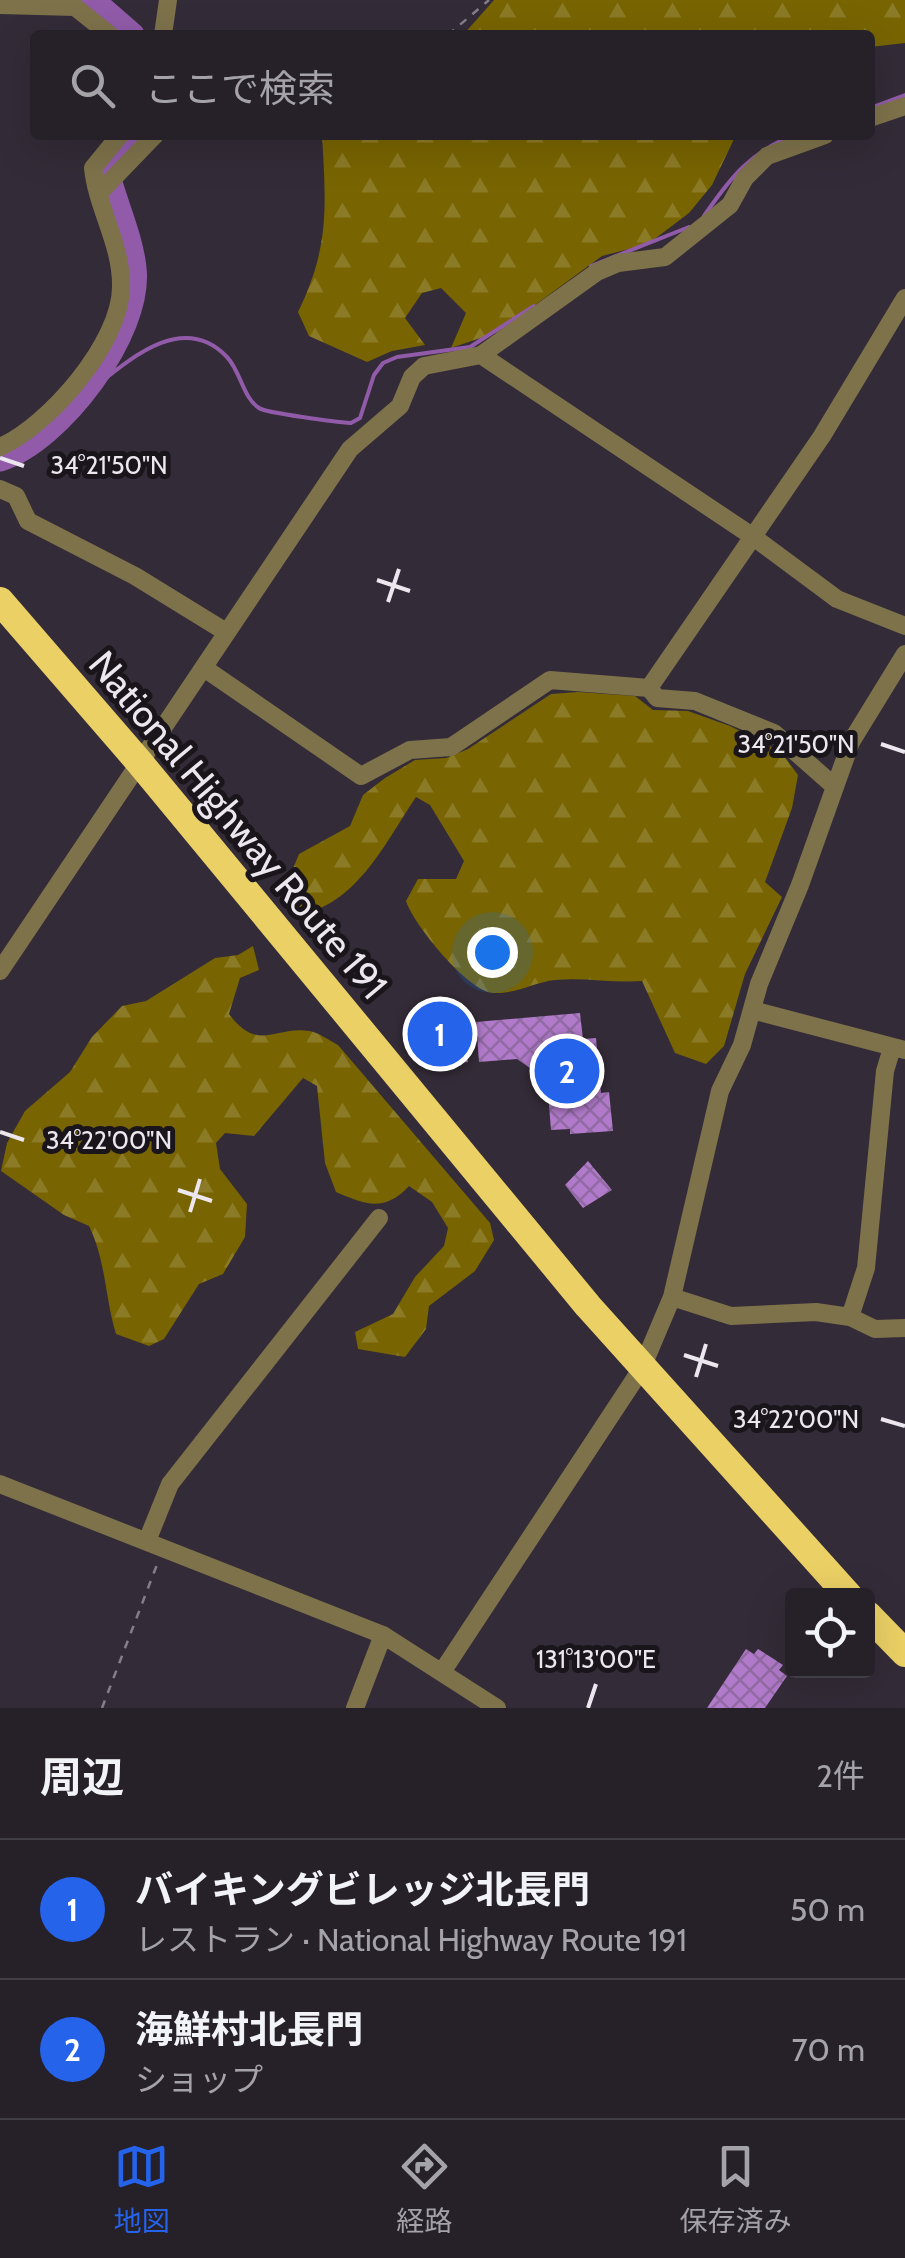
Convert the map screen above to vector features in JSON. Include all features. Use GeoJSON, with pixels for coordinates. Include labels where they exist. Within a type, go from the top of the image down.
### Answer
{"type":"FeatureCollection","features":[{"type":"Feature","properties":{"kind":"highway","name":"National Highway Route 191"},"geometry":{"type":"LineString","coordinates":[[0,601],[140,762],[642,1368],[842,1588]]}},
{"type":"Feature","properties":{"kind":"highway"},"geometry":{"type":"LineString","coordinates":[[875,1621],[905,1653]]}},
{"type":"Feature","properties":{"kind":"street"},"geometry":{"type":"LineString","coordinates":[[164,30],[168,0]]}},
{"type":"Feature","properties":{"kind":"street"},"geometry":{"type":"LineString","coordinates":[[0,5],[75,8],[104,30]]}},
{"type":"Feature","properties":{"kind":"street"},"geometry":{"type":"LineString","coordinates":[[875,116],[905,106]]}},
{"type":"Feature","properties":{"kind":"street"},"geometry":{"type":"LineString","coordinates":[[0,447],[23,437],[52,410],[94,356],[113,320],[122,290],[106,188],[93,168],[116,140]]}},
{"type":"Feature","properties":{"kind":"street"},"geometry":{"type":"LineString","coordinates":[[106,188],[150,140]]}},
{"type":"Feature","properties":{"kind":"street"},"geometry":{"type":"LineString","coordinates":[[0,971],[350,449],[400,406],[412,377],[424,366],[481,355],[597,272],[618,262],[665,257],[730,204],[745,178],[767,156],[811,140]]}},
{"type":"Feature","properties":{"kind":"street"},"geometry":{"type":"LineString","coordinates":[[649,688],[822,436],[905,298]]}},
{"type":"Feature","properties":{"kind":"street"},"geometry":{"type":"LineString","coordinates":[[481,355],[752,536],[838,599],[905,626]]}},
{"type":"Feature","properties":{"kind":"street"},"geometry":{"type":"LineString","coordinates":[[0,489],[16,496],[28,522],[135,576],[226,632]]}},
{"type":"Feature","properties":{"kind":"street"},"geometry":{"type":"LineString","coordinates":[[442,1672],[642,1368],[672,1296],[720,1092],[742,1045],[851,742],[905,654]]}},
{"type":"Feature","properties":{"kind":"street"},"geometry":{"type":"LineString","coordinates":[[204,668],[361,776],[410,750],[451,748],[550,680],[649,688],[657,698],[695,702],[774,734],[834,786]]}},
{"type":"Feature","properties":{"kind":"street"},"geometry":{"type":"LineString","coordinates":[[752,1010],[899,1049],[885,1072],[866,1268],[850,1317]]}},
{"type":"Feature","properties":{"kind":"street"},"geometry":{"type":"LineString","coordinates":[[155,1546],[170,1484],[379,1218]]}},
{"type":"Feature","properties":{"kind":"street"},"geometry":{"type":"LineString","coordinates":[[672,1296],[731,1316],[816,1312],[850,1317],[875,1329],[905,1328]]}},
{"type":"Feature","properties":{"kind":"street"},"geometry":{"type":"LineString","coordinates":[[0,1484],[383,1635],[497,1708]]}},
{"type":"Feature","properties":{"kind":"street"},"geometry":{"type":"LineString","coordinates":[[355,1708],[383,1635]]}},
{"type":"Feature","properties":{"kind":"path"},"geometry":{"type":"LineString","coordinates":[[454,30],[489,0]]}},
{"type":"Feature","properties":{"kind":"path"},"geometry":{"type":"LineString","coordinates":[[102,1708],[155,1546]]}},
{"type":"Feature","properties":{"kind":"green space"},"geometry":{"type":"Polygon","coordinates":[[[494,0],[905,0],[905,43],[875,46],[875,30],[467,30],[494,0]]]}},
{"type":"Feature","properties":{"kind":"green space"},"geometry":{"type":"Polygon","coordinates":[[[322,140],[734,140],[712,185],[689,213],[648,244],[602,256],[498,332],[451,348],[466,313],[441,288],[422,293],[405,318],[425,345],[392,351],[367,362],[309,336],[298,312],[321,246],[322,140]]]}},
{"type":"Feature","properties":{"kind":"green space"},"geometry":{"type":"Polygon","coordinates":[[[551,694],[635,696],[653,710],[688,711],[730,726],[781,752],[798,775],[792,808],[765,882],[782,897],[745,974],[724,1046],[706,1064],[675,1053],[642,981],[555,980],[494,993],[483,990],[457,970],[430,940],[406,901],[418,879],[456,879],[464,861],[430,805],[416,797],[367,870],[335,900],[295,915],[282,896],[299,854],[350,826],[363,795],[385,778],[415,760],[446,758],[468,749],[551,694]]]}},
{"type":"Feature","properties":{"kind":"green space"},"geometry":{"type":"Polygon","coordinates":[[[253,946],[259,970],[240,978],[229,1014],[239,1026],[258,1035],[309,1031],[338,1045],[490,1223],[494,1240],[475,1271],[429,1306],[426,1329],[405,1357],[358,1349],[355,1332],[393,1314],[415,1277],[444,1246],[448,1228],[432,1202],[409,1186],[392,1200],[375,1204],[336,1192],[325,1163],[317,1086],[303,1078],[254,1136],[225,1133],[216,1143],[220,1169],[247,1204],[245,1237],[223,1274],[199,1284],[164,1339],[149,1346],[116,1334],[99,1253],[89,1226],[64,1215],[1,1171],[7,1143],[25,1111],[70,1072],[92,1037],[122,1006],[146,1001],[215,958],[238,955],[253,946]]]}},
{"type":"Feature","properties":{"kind":"building"},"geometry":{"type":"Polygon","coordinates":[[[457,1001],[468,1062],[424,1068],[419,1025],[426,1024],[424,1006],[457,1001]]]}},
{"type":"Feature","properties":{"kind":"building"},"geometry":{"type":"Polygon","coordinates":[[[580,1013],[583,1039],[596,1038],[601,1093],[609,1092],[613,1131],[570,1134],[570,1129],[551,1130],[547,1080],[517,1059],[479,1062],[476,1022],[580,1013]]]}},
{"type":"Feature","properties":{"kind":"building"},"geometry":{"type":"Polygon","coordinates":[[[588,1161],[612,1190],[583,1208],[565,1185],[588,1161]]]}},
{"type":"Feature","properties":{"kind":"building"},"geometry":{"type":"Polygon","coordinates":[[[746,1649],[754,1654],[758,1649],[783,1665],[779,1670],[786,1678],[765,1708],[707,1708],[746,1649]]]}},
{"type":"Feature","properties":{"kind":"waterway"},"geometry":{"type":"LineString","coordinates":[[92,0],[126,30]]}},
{"type":"Feature","properties":{"kind":"waterway"},"geometry":{"type":"LineString","coordinates":[[875,106],[905,95]]}},
{"type":"Feature","properties":{"kind":"waterway"},"geometry":{"type":"LineString","coordinates":[[0,459],[47,431],[70,408],[111,352],[125,322],[133,294],[134,268],[109,179],[114,166],[138,140]]}},
{"type":"Feature","properties":{"kind":"waterway"},"geometry":{"type":"LineString","coordinates":[[704,216],[743,167],[784,140]]}},
{"type":"Feature","properties":{"kind":"waterway"},"geometry":{"type":"LineString","coordinates":[[591,266],[689,227]]}},
{"type":"Feature","properties":{"kind":"waterway"},"geometry":{"type":"LineString","coordinates":[[74,403],[147,349],[188,338],[208,343],[227,357],[249,398],[259,408],[351,423],[360,418],[374,375],[383,363],[397,357],[470,347],[534,306]]}},
{"type":"Feature","properties":{"kind":"place","name":"バイキングビレッジ北長門"},"geometry":{"type":"Point","coordinates":[440,1034]}},
{"type":"Feature","properties":{"kind":"place","name":"海鮮村北長門"},"geometry":{"type":"Point","coordinates":[567,1071]}}]}
